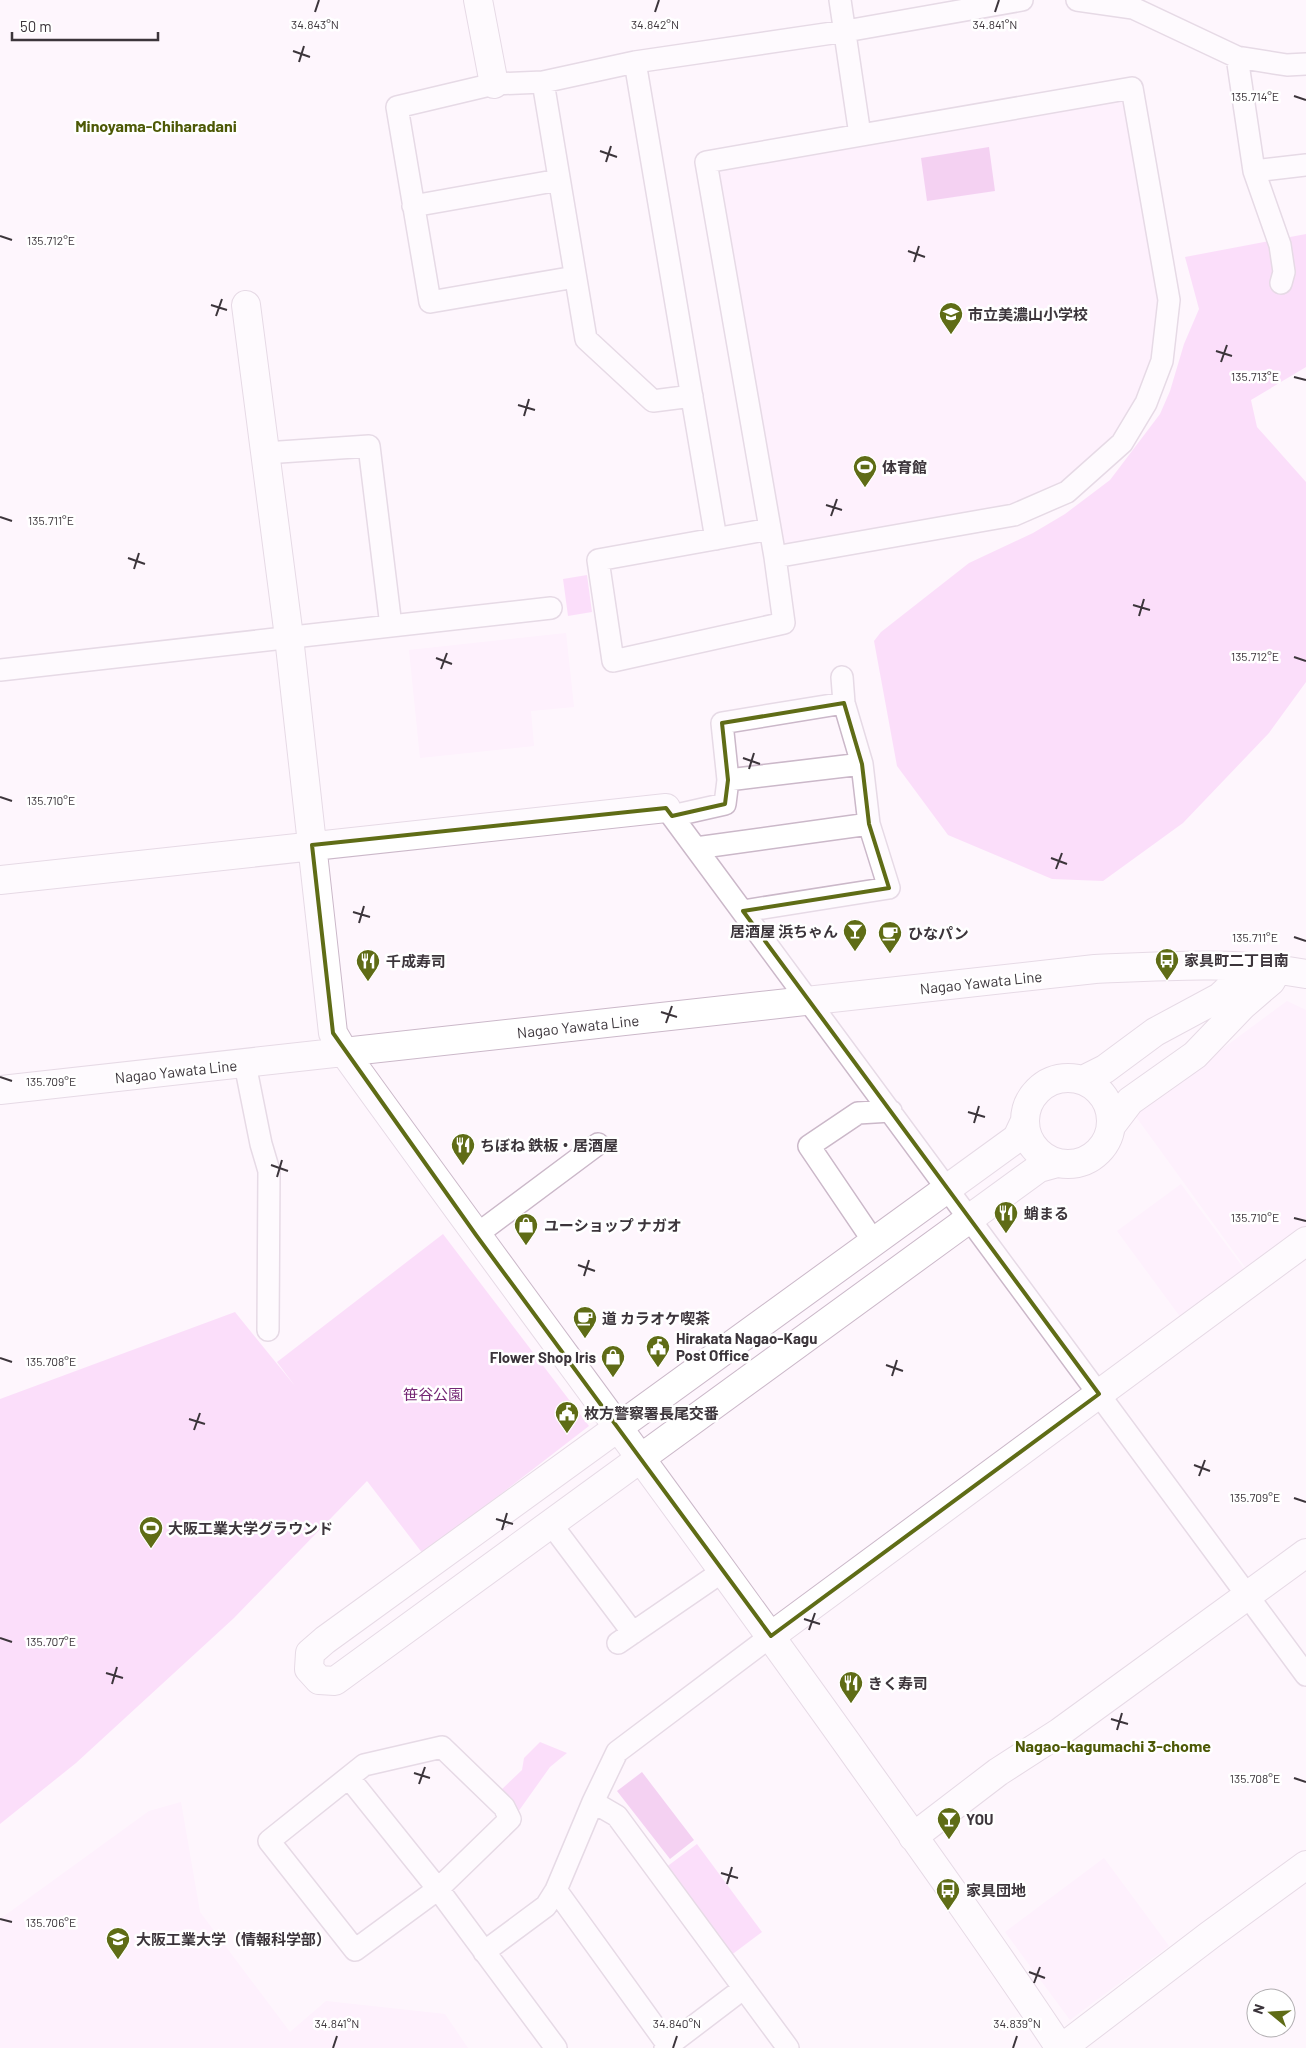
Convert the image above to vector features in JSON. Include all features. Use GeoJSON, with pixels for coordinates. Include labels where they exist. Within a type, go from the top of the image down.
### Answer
{"type":"FeatureCollection","features":[{"type":"Feature","properties":{"kind":"street"},"geometry":{"type":"LineString","coordinates":[[478,0],[494,84]]}},
{"type":"Feature","properties":{"kind":"street"},"geometry":{"type":"LineString","coordinates":[[840,0],[860,135]]}},
{"type":"Feature","properties":{"kind":"street"},"geometry":{"type":"LineString","coordinates":[[575,277],[430,302],[397,107],[494,84],[543,82],[634,62],[846,31],[1022,0]]}},
{"type":"Feature","properties":{"kind":"street"},"geometry":{"type":"LineString","coordinates":[[1077,0],[1137,4],[1237,57],[1287,65],[1306,64]]}},
{"type":"Feature","properties":{"kind":"street"},"geometry":{"type":"LineString","coordinates":[[1237,57],[1254,171],[1280,245],[1284,272],[1281,282]]}},
{"type":"Feature","properties":{"kind":"street"},"geometry":{"type":"LineString","coordinates":[[634,62],[716,539]]}},
{"type":"Feature","properties":{"kind":"street"},"geometry":{"type":"LineString","coordinates":[[543,82],[586,340],[653,401],[692,396]]}},
{"type":"Feature","properties":{"kind":"street"},"geometry":{"type":"LineString","coordinates":[[770,529],[598,560],[613,660],[784,623],[775,558],[770,529],[706,162],[1132,88],[1170,300],[1162,360],[1146,402],[1122,443],[1067,492],[1014,515],[775,558]]}},
{"type":"Feature","properties":{"kind":"street"},"geometry":{"type":"LineString","coordinates":[[1254,171],[1306,165]]}},
{"type":"Feature","properties":{"kind":"street"},"geometry":{"type":"LineString","coordinates":[[414,206],[559,180]]}},
{"type":"Feature","properties":{"kind":"street"},"geometry":{"type":"LineString","coordinates":[[246,305],[290,638],[333,1033],[344,1052],[771,1636],[1014,1978],[1061,2048],[1210,1935],[1306,1866]]}},
{"type":"Feature","properties":{"kind":"street"},"geometry":{"type":"LineString","coordinates":[[266,453],[369,446],[392,626]]}},
{"type":"Feature","properties":{"kind":"street"},"geometry":{"type":"LineString","coordinates":[[0,670],[551,608]]}},
{"type":"Feature","properties":{"kind":"street"},"geometry":{"type":"LineString","coordinates":[[743,911],[889,888],[870,824],[862,764],[844,703],[842,677]]}},
{"type":"Feature","properties":{"kind":"street"},"geometry":{"type":"LineString","coordinates":[[0,880],[312,845],[669,812],[725,804],[728,780],[722,723],[844,703]]}},
{"type":"Feature","properties":{"kind":"street"},"geometry":{"type":"LineString","coordinates":[[728,780],[862,764]]}},
{"type":"Feature","properties":{"kind":"street"},"geometry":{"type":"LineString","coordinates":[[669,812],[1306,1674]]}},
{"type":"Feature","properties":{"kind":"street"},"geometry":{"type":"LineString","coordinates":[[696,848],[870,824]]}},
{"type":"Feature","properties":{"kind":"street","name":"Nagao Yawata Line"},"geometry":{"type":"LineString","coordinates":[[0,1090],[1095,969],[1185,965],[1278,969],[1306,974]]}},
{"type":"Feature","properties":{"kind":"street"},"geometry":{"type":"LineString","coordinates":[[1083,1080],[1105,1069],[1155,1032],[1220,998],[1236,982],[1242,967]]}},
{"type":"Feature","properties":{"kind":"street"},"geometry":{"type":"LineString","coordinates":[[1111,1126],[1130,1101],[1195,1055],[1243,1005],[1271,981],[1278,969]]}},
{"type":"Feature","properties":{"kind":"street"},"geometry":{"type":"LineString","coordinates":[[245,1064],[261,1144],[269,1171],[268,1330]]}},
{"type":"Feature","properties":{"kind":"street"},"geometry":{"type":"LineString","coordinates":[[1069,1077],[1083,1080],[1095,1087],[1104,1097],[1110,1111],[1111,1126],[1107,1140],[1099,1152],[1086,1160],[1072,1164],[1058,1163],[1039,1168],[335,1681],[319,1680],[309,1669],[310,1653],[401,1584],[1018,1138],[1025,1121],[1027,1107],[1033,1095],[1043,1085],[1056,1079],[1069,1077]]}},
{"type":"Feature","properties":{"kind":"street"},"geometry":{"type":"LineString","coordinates":[[874,1242],[809,1146],[858,1114],[891,1111]]}},
{"type":"Feature","properties":{"kind":"street"},"geometry":{"type":"LineString","coordinates":[[1025,1121],[1027,1135],[1033,1147],[1044,1157],[1058,1163]]}},
{"type":"Feature","properties":{"kind":"street"},"geometry":{"type":"LineString","coordinates":[[476,1235],[598,1144]]}},
{"type":"Feature","properties":{"kind":"street"},"geometry":{"type":"LineString","coordinates":[[484,1952],[546,1906],[556,1890],[593,1802],[617,1752],[1306,1241]]}},
{"type":"Feature","properties":{"kind":"street"},"geometry":{"type":"LineString","coordinates":[[841,1266],[863,1297]]}},
{"type":"Feature","properties":{"kind":"street"},"geometry":{"type":"LineString","coordinates":[[730,1347],[751,1378]]}},
{"type":"Feature","properties":{"kind":"street"},"geometry":{"type":"LineString","coordinates":[[509,1506],[541,1531],[626,1638],[723,1570]]}},
{"type":"Feature","properties":{"kind":"street"},"geometry":{"type":"LineString","coordinates":[[914,1837],[998,1772],[1060,1732],[1306,1553]]}},
{"type":"Feature","properties":{"kind":"street"},"geometry":{"type":"LineString","coordinates":[[401,1584],[424,1617]]}},
{"type":"Feature","properties":{"kind":"street"},"geometry":{"type":"LineString","coordinates":[[442,1747],[504,1807],[510,1818],[438,1888],[355,1950],[269,1841],[349,1778],[364,1765],[442,1747]]}},
{"type":"Feature","properties":{"kind":"street"},"geometry":{"type":"LineString","coordinates":[[349,1778],[438,1888],[556,2048]]}},
{"type":"Feature","properties":{"kind":"street"},"geometry":{"type":"LineString","coordinates":[[593,1802],[617,1816],[788,2048]]}},
{"type":"Feature","properties":{"kind":"street"},"geometry":{"type":"LineString","coordinates":[[556,1890],[668,2047],[744,1988]]}},
{"type":"Feature","properties":{"kind":"highlighted area"},"geometry":{"type":"Polygon","coordinates":[[[844,703],[862,764],[869,824],[889,888],[743,911],[1099,1394],[771,1636],[476,1235],[333,1033],[312,845],[666,808],[672,816],[725,804],[728,780],[722,723],[844,703]]]}},
{"type":"Feature","properties":{"kind":"shaded area","name":"市立美濃山小学校"},"geometry":{"type":"Polygon","coordinates":[[[1128,95],[1162,301],[1153,369],[1121,430],[1071,479],[1015,507],[781,547],[717,167],[1128,95]]]}},
{"type":"Feature","properties":{"kind":"shaded area"},"geometry":{"type":"Polygon","coordinates":[[[989,147],[995,191],[927,201],[921,158],[989,147]]]}},
{"type":"Feature","properties":{"kind":"shaded area"},"geometry":{"type":"Polygon","coordinates":[[[566,633],[574,707],[531,711],[534,746],[420,758],[409,650],[566,633]]]}},
{"type":"Feature","properties":{"kind":"shaded area"},"geometry":{"type":"Polygon","coordinates":[[[1287,1001],[1306,1010],[1306,1233],[1250,1274],[1134,1114],[1287,1001]]]}},
{"type":"Feature","properties":{"kind":"shaded area"},"geometry":{"type":"Polygon","coordinates":[[[1181,1184],[1248,1274],[1184,1322],[1117,1231],[1181,1184]]]}},
{"type":"Feature","properties":{"kind":"shaded area"},"geometry":{"type":"Polygon","coordinates":[[[642,1772],[694,1840],[670,1859],[617,1791],[642,1772]]]}},
{"type":"Feature","properties":{"kind":"shaded area","name":"大阪工業大学（情報科学部）"},"geometry":{"type":"Polygon","coordinates":[[[181,1802],[200,1912],[290,2032],[326,2001],[445,2014],[468,2048],[0,2048],[0,1919],[149,1811],[181,1802]]]}},
{"type":"Feature","properties":{"kind":"shaded area"},"geometry":{"type":"Polygon","coordinates":[[[1104,1858],[1169,1946],[1070,2020],[1005,1932],[1104,1858]]]}},
{"type":"Feature","properties":{"kind":"green space"},"geometry":{"type":"Polygon","coordinates":[[[1306,234],[1306,367],[1251,400],[1257,427],[1306,482],[1306,682],[1269,733],[1183,823],[1103,881],[1052,879],[948,835],[897,766],[874,641],[881,632],[969,563],[1033,533],[1065,514],[1110,480],[1160,414],[1170,391],[1184,344],[1199,309],[1185,257],[1306,234]]]}},
{"type":"Feature","properties":{"kind":"green space"},"geometry":{"type":"Polygon","coordinates":[[[587,575],[592,612],[568,616],[563,579],[587,575]]]}},
{"type":"Feature","properties":{"kind":"green space","name":"大阪工業大学グラウンド"},"geometry":{"type":"Polygon","coordinates":[[[443,1234],[589,1426],[423,1554],[367,1481],[234,1618],[76,1763],[0,1824],[0,1399],[235,1312],[295,1386],[277,1362],[443,1234]]]}},
{"type":"Feature","properties":{"kind":"green space"},"geometry":{"type":"Polygon","coordinates":[[[540,1742],[567,1753],[550,1767],[518,1812],[500,1791],[522,1770],[524,1758],[540,1742]]]}},
{"type":"Feature","properties":{"kind":"green space"},"geometry":{"type":"Polygon","coordinates":[[[697,1844],[762,1932],[730,1956],[665,1868],[697,1844]]]}},
{"type":"Feature","properties":{"kind":"place","name":"市立美濃山小学校"},"geometry":{"type":"Point","coordinates":[951,335]}},
{"type":"Feature","properties":{"kind":"place","name":"体育館"},"geometry":{"type":"Point","coordinates":[865,488]}},
{"type":"Feature","properties":{"kind":"place","name":"居酒屋 浜ちゃん"},"geometry":{"type":"Point","coordinates":[855,952]}},
{"type":"Feature","properties":{"kind":"place","name":"ひなパン"},"geometry":{"type":"Point","coordinates":[890,954]}},
{"type":"Feature","properties":{"kind":"place","name":"家具町二丁目南"},"geometry":{"type":"Point","coordinates":[1167,981]}},
{"type":"Feature","properties":{"kind":"place","name":"千成寿司"},"geometry":{"type":"Point","coordinates":[368,982]}},
{"type":"Feature","properties":{"kind":"place","name":"ちぼね 鉄板・居酒屋"},"geometry":{"type":"Point","coordinates":[463,1166]}},
{"type":"Feature","properties":{"kind":"place","name":"蛸まる"},"geometry":{"type":"Point","coordinates":[1006,1234]}},
{"type":"Feature","properties":{"kind":"place","name":"ユーショップ ナガオ"},"geometry":{"type":"Point","coordinates":[526,1246]}},
{"type":"Feature","properties":{"kind":"place","name":"道 カラオケ喫茶"},"geometry":{"type":"Point","coordinates":[585,1339]}},
{"type":"Feature","properties":{"kind":"place","name":"Hirakata Nagao-Kagu Post Office"},"geometry":{"type":"Point","coordinates":[658,1368]}},
{"type":"Feature","properties":{"kind":"place","name":"Flower Shop Iris"},"geometry":{"type":"Point","coordinates":[613,1378]}},
{"type":"Feature","properties":{"kind":"place","name":"枚方警察署長尾交番"},"geometry":{"type":"Point","coordinates":[567,1434]}},
{"type":"Feature","properties":{"kind":"place","name":"大阪工業大学グラウンド"},"geometry":{"type":"Point","coordinates":[151,1549]}},
{"type":"Feature","properties":{"kind":"place","name":"きく寿司"},"geometry":{"type":"Point","coordinates":[851,1704]}},
{"type":"Feature","properties":{"kind":"place","name":"YOU"},"geometry":{"type":"Point","coordinates":[949,1840]}},
{"type":"Feature","properties":{"kind":"place","name":"家具団地"},"geometry":{"type":"Point","coordinates":[948,1911]}},
{"type":"Feature","properties":{"kind":"place","name":"大阪工業大学（情報科学部）"},"geometry":{"type":"Point","coordinates":[118,1960]}},
{"type":"Feature","properties":{"kind":"district","name":"Minoyama-Chiharadani"},"geometry":{"type":"Point","coordinates":[156,125]}},
{"type":"Feature","properties":{"kind":"district","name":"Nagao-kagumachi 3-chome"},"geometry":{"type":"Point","coordinates":[1113,1745]}},
{"type":"Feature","properties":{"kind":"park label","name":"笹谷公園"},"geometry":{"type":"Point","coordinates":[433,1394]}}]}
